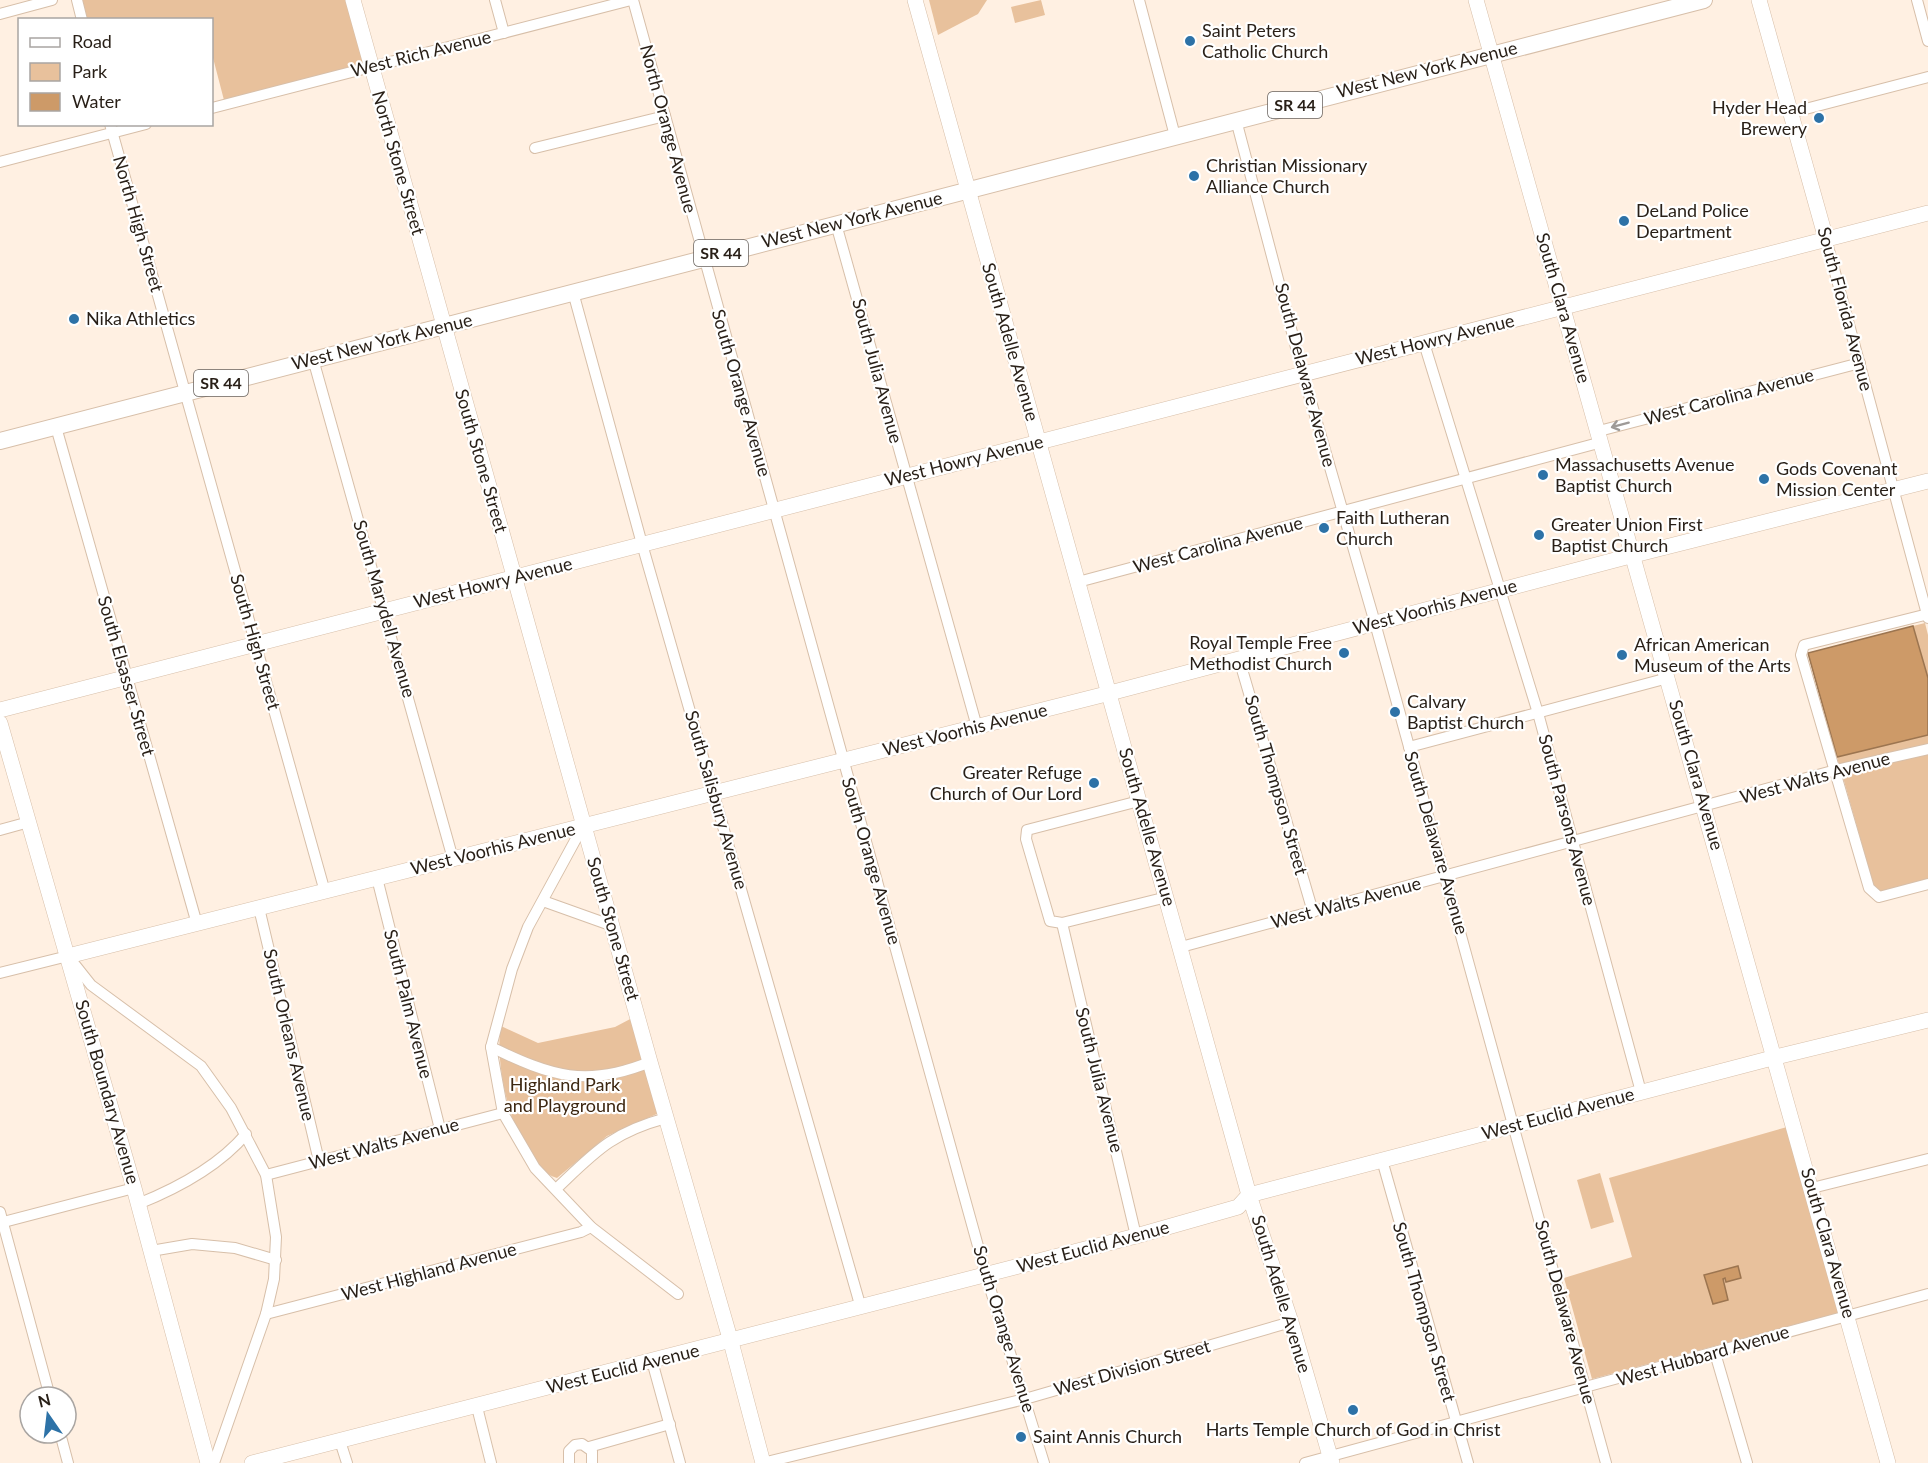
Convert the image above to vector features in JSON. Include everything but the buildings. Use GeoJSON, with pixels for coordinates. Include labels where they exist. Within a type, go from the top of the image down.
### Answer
{"type":"FeatureCollection","features":[{"type":"Feature","properties":{"kind":"main road","name":"West New York Avenue"},"geometry":{"type":"LineString","coordinates":[[0,441],[1704,0]]}},
{"type":"Feature","properties":{"kind":"street"},"geometry":{"type":"LineString","coordinates":[[0,14],[52,0]]}},
{"type":"Feature","properties":{"kind":"street"},"geometry":{"type":"LineString","coordinates":[[77,0],[82,18]]}},
{"type":"Feature","properties":{"kind":"street","name":"North Stone Street"},"geometry":{"type":"LineString","coordinates":[[353,0],[443,326]]}},
{"type":"Feature","properties":{"kind":"street"},"geometry":{"type":"LineString","coordinates":[[495,0],[504,33]]}},
{"type":"Feature","properties":{"kind":"street","name":"West Rich Avenue"},"geometry":{"type":"LineString","coordinates":[[213,108],[632,0]]}},
{"type":"Feature","properties":{"kind":"street","name":"North Orange Avenue"},"geometry":{"type":"LineString","coordinates":[[632,0],[704,258]]}},
{"type":"Feature","properties":{"kind":"street","name":"South Adelle Avenue"},"geometry":{"type":"LineString","coordinates":[[915,0],[1249,1195],[1291,1322],[1331,1460]]}},
{"type":"Feature","properties":{"kind":"street"},"geometry":{"type":"LineString","coordinates":[[1139,0],[1176,136]]}},
{"type":"Feature","properties":{"kind":"street","name":"South Clara Avenue"},"geometry":{"type":"LineString","coordinates":[[1476,0],[1776,1057],[1888,1463]]}},
{"type":"Feature","properties":{"kind":"street","name":"South Florida Avenue"},"geometry":{"type":"LineString","coordinates":[[1759,0],[1928,616]]}},
{"type":"Feature","properties":{"kind":"street"},"geometry":{"type":"LineString","coordinates":[[1917,0],[1925,21],[1928,41]]}},
{"type":"Feature","properties":{"kind":"street"},"geometry":{"type":"LineString","coordinates":[[1790,113],[1928,77]]}},
{"type":"Feature","properties":{"kind":"street"},"geometry":{"type":"LineString","coordinates":[[535,148],[665,116]]}},
{"type":"Feature","properties":{"kind":"street","name":"South Delaware Avenue"},"geometry":{"type":"LineString","coordinates":[[1236,120],[1303,374],[1446,876],[1606,1463]]}},
{"type":"Feature","properties":{"kind":"street"},"geometry":{"type":"LineString","coordinates":[[0,162],[111,129],[132,126]]}},
{"type":"Feature","properties":{"kind":"street","name":"North High Street"},"geometry":{"type":"LineString","coordinates":[[111,129],[185,393]]}},
{"type":"Feature","properties":{"kind":"street","name":"West Howry Avenue"},"geometry":{"type":"LineString","coordinates":[[0,710],[1928,213]]}},
{"type":"Feature","properties":{"kind":"street","name":"South Julia Avenue"},"geometry":{"type":"LineString","coordinates":[[836,224],[977,727]]}},
{"type":"Feature","properties":{"kind":"street","name":"South Orange Avenue"},"geometry":{"type":"LineString","coordinates":[[704,258],[986,1275],[1044,1463]]}},
{"type":"Feature","properties":{"kind":"street","name":"South Salisbury Avenue"},"geometry":{"type":"LineString","coordinates":[[573,292],[642,544],[861,1308]]}},
{"type":"Feature","properties":{"kind":"street","name":"South Stone Street"},"geometry":{"type":"LineString","coordinates":[[443,326],[731,1342],[763,1463]]}},
{"type":"Feature","properties":{"kind":"street","name":"South Parsons Avenue"},"geometry":{"type":"LineString","coordinates":[[1424,343],[1538,713],[1641,1092]]}},
{"type":"Feature","properties":{"kind":"street","name":"South Marydell Avenue"},"geometry":{"type":"LineString","coordinates":[[313,359],[386,610],[453,859]]}},
{"type":"Feature","properties":{"kind":"street","name":"West Carolina Avenue"},"geometry":{"type":"LineString","coordinates":[[1078,582],[1466,478],[1600,436],[1860,363]]}},
{"type":"Feature","properties":{"kind":"street","name":"South High Street"},"geometry":{"type":"LineString","coordinates":[[185,393],[325,892]]}},
{"type":"Feature","properties":{"kind":"street","name":"South Elsasser Street"},"geometry":{"type":"LineString","coordinates":[[56,427],[196,924]]}},
{"type":"Feature","properties":{"kind":"street","name":"West Voorhis Avenue"},"geometry":{"type":"LineString","coordinates":[[0,974],[1110,693],[1375,622],[1928,481]]}},
{"type":"Feature","properties":{"kind":"street"},"geometry":{"type":"LineString","coordinates":[[1928,616],[1804,645],[1801,655],[1869,888],[1880,897],[1928,884]]}},
{"type":"Feature","properties":{"kind":"street","name":"South Thompson Street"},"geometry":{"type":"LineString","coordinates":[[1239,658],[1313,912]]}},
{"type":"Feature","properties":{"kind":"street"},"geometry":{"type":"LineString","coordinates":[[1409,747],[1668,678]]}},
{"type":"Feature","properties":{"kind":"street","name":"South Boundary Avenue"},"geometry":{"type":"LineString","coordinates":[[0,723],[134,1188],[208,1463]]}},
{"type":"Feature","properties":{"kind":"street","name":"West Walts Avenue"},"geometry":{"type":"LineString","coordinates":[[1181,947],[1836,770],[1928,749]]}},
{"type":"Feature","properties":{"kind":"street"},"geometry":{"type":"LineString","coordinates":[[1139,801],[1027,830],[1026,839],[1050,921],[1062,923],[1167,897]]}},
{"type":"Feature","properties":{"kind":"street"},"geometry":{"type":"LineString","coordinates":[[0,830],[29,822]]}},
{"type":"Feature","properties":{"kind":"street"},"geometry":{"type":"LineString","coordinates":[[584,826],[528,927],[512,969],[491,1047],[503,1113],[535,1168],[591,1227],[678,1294]]}},
{"type":"Feature","properties":{"kind":"street","name":"South Palm Avenue"},"geometry":{"type":"LineString","coordinates":[[377,878],[440,1129]]}},
{"type":"Feature","properties":{"kind":"street"},"geometry":{"type":"LineString","coordinates":[[543,901],[613,926]]}},
{"type":"Feature","properties":{"kind":"street","name":"South Orleans Avenue"},"geometry":{"type":"LineString","coordinates":[[259,908],[319,1161]]}},
{"type":"Feature","properties":{"kind":"street","name":"South Julia Avenue"},"geometry":{"type":"LineString","coordinates":[[1062,923],[1136,1236]]}},
{"type":"Feature","properties":{"kind":"street"},"geometry":{"type":"LineString","coordinates":[[68,956],[91,985],[201,1066],[246,1134],[266,1175],[271,1196],[276,1260],[266,1314],[214,1463]]}},
{"type":"Feature","properties":{"kind":"street","name":"West Euclid Avenue"},"geometry":{"type":"LineString","coordinates":[[252,1463],[731,1342],[1136,1236],[1238,1207],[1249,1195],[1776,1057],[1928,1020]]}},
{"type":"Feature","properties":{"kind":"street"},"geometry":{"type":"LineString","coordinates":[[491,1047],[535,1068],[584,1078],[621,1074],[650,1062]]}},
{"type":"Feature","properties":{"kind":"street","name":"West Walts Avenue"},"geometry":{"type":"LineString","coordinates":[[266,1175],[503,1113]]}},
{"type":"Feature","properties":{"kind":"street"},"geometry":{"type":"LineString","coordinates":[[556,1190],[611,1139],[642,1125],[666,1118]]}},
{"type":"Feature","properties":{"kind":"street"},"geometry":{"type":"LineString","coordinates":[[138,1204],[199,1174],[232,1150],[246,1134]]}},
{"type":"Feature","properties":{"kind":"street"},"geometry":{"type":"LineString","coordinates":[[1812,1188],[1928,1159]]}},
{"type":"Feature","properties":{"kind":"street","name":"South Thompson Street"},"geometry":{"type":"LineString","coordinates":[[1382,1160],[1468,1463]]}},
{"type":"Feature","properties":{"kind":"street"},"geometry":{"type":"LineString","coordinates":[[47,1385],[1,1219],[134,1188]]}},
{"type":"Feature","properties":{"kind":"street","name":"West Highland Avenue"},"geometry":{"type":"LineString","coordinates":[[266,1314],[581,1232],[591,1227]]}},
{"type":"Feature","properties":{"kind":"street"},"geometry":{"type":"LineString","coordinates":[[151,1251],[192,1244],[235,1248],[276,1260]]}},
{"type":"Feature","properties":{"kind":"street","name":"West Hubbard Avenue"},"geometry":{"type":"LineString","coordinates":[[1305,1463],[1331,1460],[1455,1422],[1586,1389],[1928,1294]]}},
{"type":"Feature","properties":{"kind":"street","name":"West Division Street"},"geometry":{"type":"LineString","coordinates":[[763,1463],[1025,1399],[1291,1322]]}},
{"type":"Feature","properties":{"kind":"street"},"geometry":{"type":"LineString","coordinates":[[1715,1353],[1747,1463]]}},
{"type":"Feature","properties":{"kind":"street"},"geometry":{"type":"LineString","coordinates":[[652,1361],[680,1463]]}},
{"type":"Feature","properties":{"kind":"street"},"geometry":{"type":"LineString","coordinates":[[477,1407],[491,1463]]}},
{"type":"Feature","properties":{"kind":"street"},"geometry":{"type":"LineString","coordinates":[[569,1463],[567,1456],[578,1444],[589,1447],[670,1424]]}},
{"type":"Feature","properties":{"kind":"street"},"geometry":{"type":"LineString","coordinates":[[340,1442],[347,1463]]}},
{"type":"Feature","properties":{"kind":"street"},"geometry":{"type":"LineString","coordinates":[[63,1445],[68,1463]]}},
{"type":"Feature","properties":{"kind":"street"},"geometry":{"type":"LineString","coordinates":[[589,1447],[594,1455],[592,1463]]}},
{"type":"Feature","properties":{"kind":"green space"},"geometry":{"type":"Polygon","coordinates":[[[77,0],[353,0],[371,67],[225,104],[213,58],[213,18],[82,18],[77,0]]]}},
{"type":"Feature","properties":{"kind":"green space"},"geometry":{"type":"Polygon","coordinates":[[[929,0],[987,0],[978,14],[938,35],[929,0]]]}},
{"type":"Feature","properties":{"kind":"green space"},"geometry":{"type":"Polygon","coordinates":[[[1041,0],[1045,15],[1015,23],[1011,7],[1041,0]]]}},
{"type":"Feature","properties":{"kind":"green space"},"geometry":{"type":"Polygon","coordinates":[[[1925,623],[1928,635],[1928,678],[1913,626],[1925,623]]]}},
{"type":"Feature","properties":{"kind":"green space"},"geometry":{"type":"Polygon","coordinates":[[[1928,735],[1928,744],[1839,765],[1837,757],[1928,735]]]}},
{"type":"Feature","properties":{"kind":"green space"},"geometry":{"type":"Polygon","coordinates":[[[1928,754],[1928,879],[1880,892],[1874,887],[1842,774],[1928,754]]]}},
{"type":"Feature","properties":{"kind":"green space","name":"Highland Park and Playground"},"geometry":{"type":"Polygon","coordinates":[[[634,1017],[659,1113],[607,1136],[557,1178],[542,1170],[529,1155],[510,1112],[500,1064],[501,1026],[538,1043],[615,1027],[634,1017]]]}},
{"type":"Feature","properties":{"kind":"green space"},"geometry":{"type":"Polygon","coordinates":[[[1787,1127],[1838,1313],[1592,1379],[1564,1278],[1632,1257],[1609,1178],[1787,1127]]]}},
{"type":"Feature","properties":{"kind":"green space"},"geometry":{"type":"Polygon","coordinates":[[[1600,1173],[1614,1222],[1591,1229],[1577,1180],[1600,1173]]]}},
{"type":"Feature","properties":{"kind":"water"},"geometry":{"type":"Polygon","coordinates":[[[1913,626],[1928,678],[1928,735],[1837,757],[1808,653],[1913,626]]]}},
{"type":"Feature","properties":{"kind":"water"},"geometry":{"type":"Polygon","coordinates":[[[1738,1266],[1741,1278],[1726,1282],[1725,1278],[1723,1279],[1728,1300],[1713,1304],[1704,1275],[1738,1266]]]}},
{"type":"Feature","properties":{"kind":"place","name":"Saint Peters Catholic Church"},"geometry":{"type":"Point","coordinates":[1190,41]}},
{"type":"Feature","properties":{"kind":"place","name":"Hyder Head Brewery"},"geometry":{"type":"Point","coordinates":[1819,118]}},
{"type":"Feature","properties":{"kind":"place","name":"Christian Missionary Alliance Church"},"geometry":{"type":"Point","coordinates":[1194,176]}},
{"type":"Feature","properties":{"kind":"place","name":"DeLand Police Department"},"geometry":{"type":"Point","coordinates":[1624,221]}},
{"type":"Feature","properties":{"kind":"place","name":"Nika Athletics"},"geometry":{"type":"Point","coordinates":[74,319]}},
{"type":"Feature","properties":{"kind":"place","name":"Massachusetts Avenue Baptist Church"},"geometry":{"type":"Point","coordinates":[1543,475]}},
{"type":"Feature","properties":{"kind":"place","name":"Gods Covenant Mission Center"},"geometry":{"type":"Point","coordinates":[1764,479]}},
{"type":"Feature","properties":{"kind":"place","name":"Faith Lutheran Church"},"geometry":{"type":"Point","coordinates":[1324,528]}},
{"type":"Feature","properties":{"kind":"place","name":"Greater Union First Baptist Church"},"geometry":{"type":"Point","coordinates":[1539,535]}},
{"type":"Feature","properties":{"kind":"place","name":"Royal Temple Free Methodist Church"},"geometry":{"type":"Point","coordinates":[1344,653]}},
{"type":"Feature","properties":{"kind":"place","name":"African American Museum of the Arts"},"geometry":{"type":"Point","coordinates":[1622,655]}},
{"type":"Feature","properties":{"kind":"place","name":"Calvary Baptist Church"},"geometry":{"type":"Point","coordinates":[1395,712]}},
{"type":"Feature","properties":{"kind":"place","name":"Greater Refuge Church of Our Lord"},"geometry":{"type":"Point","coordinates":[1094,783]}},
{"type":"Feature","properties":{"kind":"place","name":"Harts Temple Church of God in Christ"},"geometry":{"type":"Point","coordinates":[1353,1410]}},
{"type":"Feature","properties":{"kind":"place","name":"Saint Annis Church"},"geometry":{"type":"Point","coordinates":[1021,1437]}}]}
